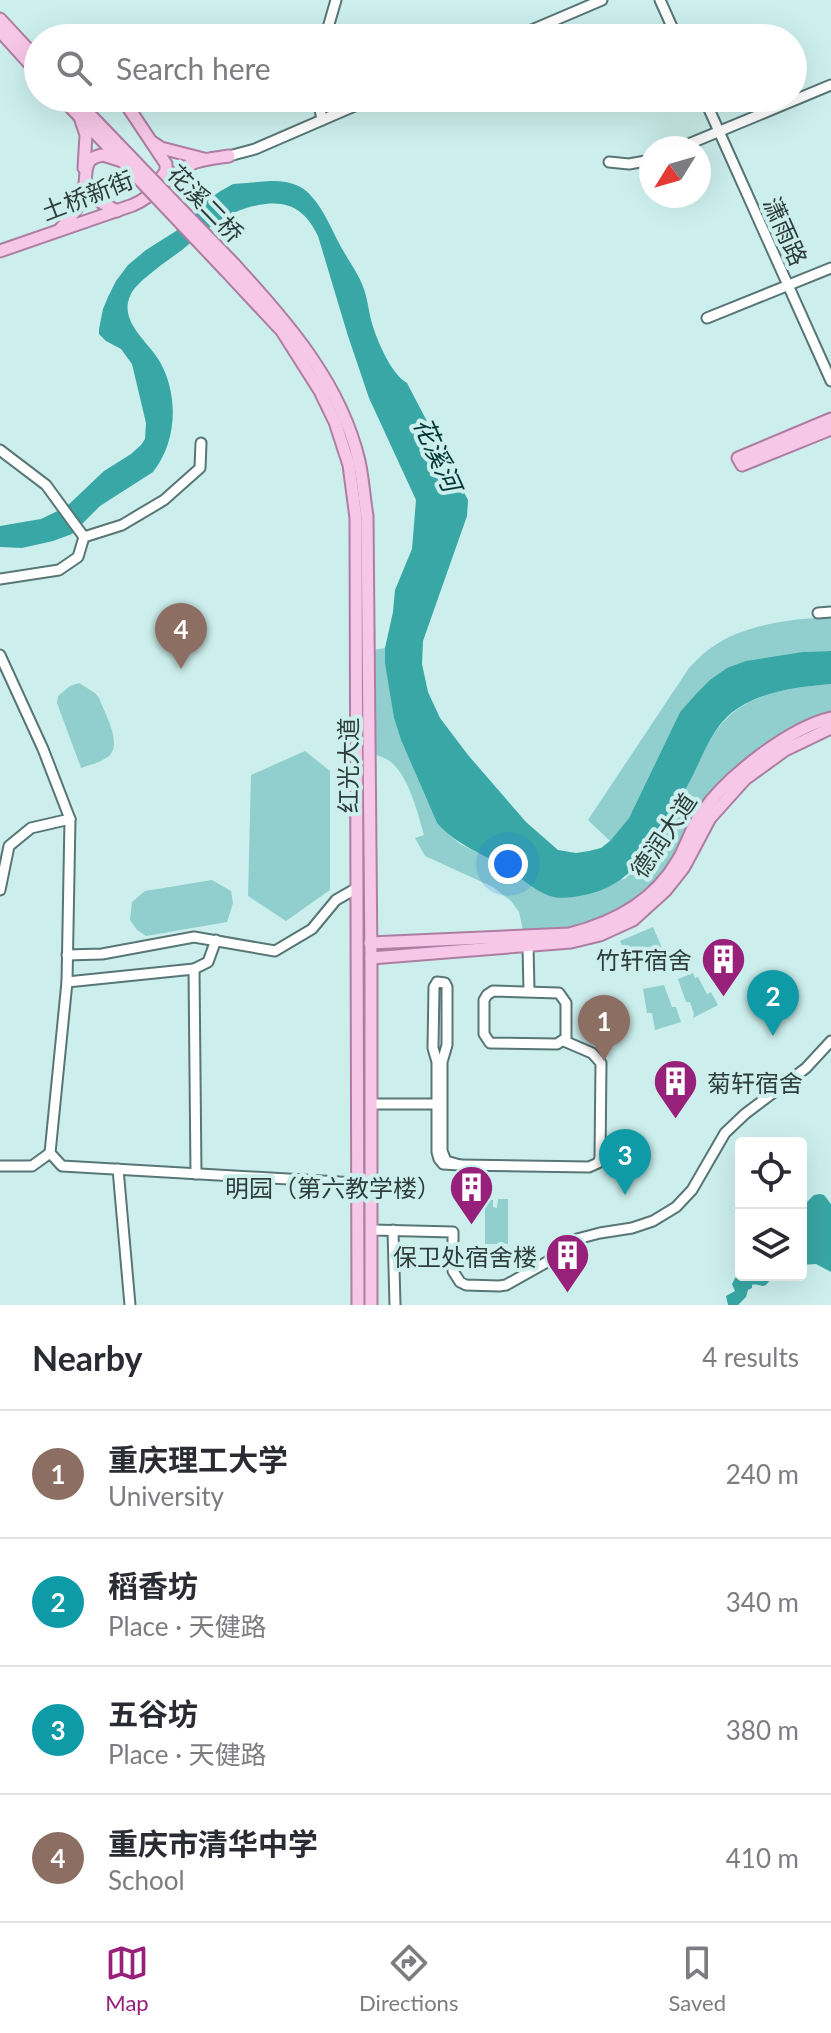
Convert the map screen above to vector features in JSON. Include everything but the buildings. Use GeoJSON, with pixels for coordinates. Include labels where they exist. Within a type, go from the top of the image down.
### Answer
{"type":"FeatureCollection","features":[{"type":"Feature","properties":{"kind":"main road"},"geometry":{"type":"LineString","coordinates":[[0,18],[24,46]]}},
{"type":"Feature","properties":{"kind":"main road"},"geometry":{"type":"LineString","coordinates":[[0,31],[24,58]]}},
{"type":"Feature","properties":{"kind":"main road"},"geometry":{"type":"LineString","coordinates":[[80,112],[142,176]]}},
{"type":"Feature","properties":{"kind":"main road"},"geometry":{"type":"LineString","coordinates":[[83,112],[122,161],[142,176]]}},
{"type":"Feature","properties":{"kind":"main road"},"geometry":{"type":"LineString","coordinates":[[83,184],[85,112]]}},
{"type":"Feature","properties":{"kind":"main road"},"geometry":{"type":"LineString","coordinates":[[132,112],[171,162],[167,176]]}},
{"type":"Feature","properties":{"kind":"main road"},"geometry":{"type":"LineString","coordinates":[[136,112],[167,166],[167,176]]}},
{"type":"Feature","properties":{"kind":"main road"},"geometry":{"type":"LineString","coordinates":[[150,136],[165,145],[202,158]]}},
{"type":"Feature","properties":{"kind":"main road"},"geometry":{"type":"LineString","coordinates":[[161,148],[202,158]]}},
{"type":"Feature","properties":{"kind":"main road"},"geometry":{"type":"LineString","coordinates":[[62,225],[76,209],[87,166],[93,158],[107,155],[122,161]]}},
{"type":"Feature","properties":{"kind":"main road","name":"土桥新街"},"geometry":{"type":"LineString","coordinates":[[0,244],[140,202],[167,176],[192,163],[202,158],[229,156]]}},
{"type":"Feature","properties":{"kind":"main road","name":"花溪二桥"},"geometry":{"type":"LineString","coordinates":[[142,176],[230,268]]}},
{"type":"Feature","properties":{"kind":"main road"},"geometry":{"type":"LineString","coordinates":[[83,184],[117,207]]}},
{"type":"Feature","properties":{"kind":"main road","name":"土桥新街"},"geometry":{"type":"LineString","coordinates":[[0,251],[62,225]]}},
{"type":"Feature","properties":{"kind":"main road","name":"红光大道"},"geometry":{"type":"LineString","coordinates":[[230,268],[282,331],[320,391],[335,422],[349,465],[356,518],[358,1305]]}},
{"type":"Feature","properties":{"kind":"main road","name":"红光大道"},"geometry":{"type":"LineString","coordinates":[[230,268],[289,325],[312,357],[346,421],[359,461],[367,521],[371,1305]]}},
{"type":"Feature","properties":{"kind":"main road"},"geometry":{"type":"LineString","coordinates":[[831,419],[740,462],[831,429]]}},
{"type":"Feature","properties":{"kind":"main road","name":"德润大道"},"geometry":{"type":"LineString","coordinates":[[370,943],[569,934],[597,928],[628,913],[658,887],[677,862],[702,812],[737,774],[780,742],[831,718]]}},
{"type":"Feature","properties":{"kind":"main road","name":"德润大道"},"geometry":{"type":"LineString","coordinates":[[371,958],[571,942],[600,935],[633,920],[665,891],[684,867],[710,818],[745,779],[785,750],[831,728]]}},
{"type":"Feature","properties":{"kind":"street"},"geometry":{"type":"LineString","coordinates":[[329,24],[336,0]]}},
{"type":"Feature","properties":{"kind":"street"},"geometry":{"type":"LineString","coordinates":[[546,24],[602,0]]}},
{"type":"Feature","properties":{"kind":"street"},"geometry":{"type":"LineString","coordinates":[[660,0],[671,24]]}},
{"type":"Feature","properties":{"kind":"street"},"geometry":{"type":"LineString","coordinates":[[807,95],[831,85]]}},
{"type":"Feature","properties":{"kind":"street"},"geometry":{"type":"LineString","coordinates":[[321,112],[322,120]]}},
{"type":"Feature","properties":{"kind":"street","name":"土桥新街"},"geometry":{"type":"LineString","coordinates":[[229,156],[255,149],[341,112]]}},
{"type":"Feature","properties":{"kind":"street","name":"潇雨路"},"geometry":{"type":"LineString","coordinates":[[710,112],[831,381]]}},
{"type":"Feature","properties":{"kind":"street"},"geometry":{"type":"LineString","coordinates":[[707,136],[765,112]]}},
{"type":"Feature","properties":{"kind":"street"},"geometry":{"type":"LineString","coordinates":[[609,162],[639,162]]}},
{"type":"Feature","properties":{"kind":"street"},"geometry":{"type":"LineString","coordinates":[[707,318],[831,268]]}},
{"type":"Feature","properties":{"kind":"street"},"geometry":{"type":"LineString","coordinates":[[84,537],[122,525],[164,500],[200,468],[201,443]]}},
{"type":"Feature","properties":{"kind":"street"},"geometry":{"type":"LineString","coordinates":[[0,450],[46,485],[84,537]]}},
{"type":"Feature","properties":{"kind":"street"},"geometry":{"type":"LineString","coordinates":[[0,579],[59,570],[78,557],[84,537]]}},
{"type":"Feature","properties":{"kind":"street"},"geometry":{"type":"LineString","coordinates":[[818,613],[831,612]]}},
{"type":"Feature","properties":{"kind":"street"},"geometry":{"type":"LineString","coordinates":[[0,655],[43,749],[70,819],[67,982],[50,1153],[62,1166],[356,1183]]}},
{"type":"Feature","properties":{"kind":"street"},"geometry":{"type":"LineString","coordinates":[[0,890],[2,865],[9,846],[31,828],[70,819]]}},
{"type":"Feature","properties":{"kind":"street"},"geometry":{"type":"LineString","coordinates":[[67,955],[102,954],[194,937],[275,951],[312,929],[336,900],[357,888]]}},
{"type":"Feature","properties":{"kind":"street"},"geometry":{"type":"LineString","coordinates":[[67,982],[194,969],[208,962],[216,940]]}},
{"type":"Feature","properties":{"kind":"street"},"geometry":{"type":"LineString","coordinates":[[525,946],[526,991]]}},
{"type":"Feature","properties":{"kind":"street"},"geometry":{"type":"LineString","coordinates":[[194,969],[196,1174]]}},
{"type":"Feature","properties":{"kind":"street"},"geometry":{"type":"LineString","coordinates":[[440,1107],[433,1048],[434,987],[437,982],[443,982],[447,987],[447,1045],[442,1062],[439,1159],[446,1165],[589,1167],[598,1163],[601,1063],[592,1053],[564,1041]]}},
{"type":"Feature","properties":{"kind":"street"},"geometry":{"type":"LineString","coordinates":[[493,991],[526,991],[555,991],[565,999],[567,1035],[564,1041],[557,1044],[495,1044],[487,1040],[484,1034],[484,1000],[487,995],[493,991]]}},
{"type":"Feature","properties":{"kind":"street"},"geometry":{"type":"LineString","coordinates":[[372,1230],[453,1232],[455,1277],[466,1285],[499,1286],[514,1281],[547,1262],[577,1239],[632,1228],[653,1221],[676,1207],[692,1190],[725,1133],[806,1068],[831,1041]]}},
{"type":"Feature","properties":{"kind":"street"},"geometry":{"type":"LineString","coordinates":[[371,1107],[440,1107]]}},
{"type":"Feature","properties":{"kind":"street"},"geometry":{"type":"LineString","coordinates":[[0,1166],[32,1166],[50,1153]]}},
{"type":"Feature","properties":{"kind":"street"},"geometry":{"type":"LineString","coordinates":[[118,1169],[130,1305]]}},
{"type":"Feature","properties":{"kind":"street"},"geometry":{"type":"LineString","coordinates":[[393,1230],[395,1305]]}},
{"type":"Feature","properties":{"kind":"shaded area"},"geometry":{"type":"Polygon","coordinates":[[[831,617],[831,651],[803,652],[695,695],[680,712],[629,818],[610,841],[588,820],[689,668],[705,652],[721,641],[751,629],[783,621],[831,617]]]}},
{"type":"Feature","properties":{"kind":"shaded area"},"geometry":{"type":"Polygon","coordinates":[[[385,648],[394,718],[437,823],[460,844],[497,862],[537,889],[625,879],[664,828],[709,742],[737,709],[762,697],[790,689],[831,684],[831,715],[777,739],[654,884],[625,909],[596,924],[523,930],[519,912],[511,901],[493,887],[425,856],[415,838],[424,835],[408,787],[392,763],[374,754],[373,650],[385,648]]]}},
{"type":"Feature","properties":{"kind":"shaded area"},"geometry":{"type":"Polygon","coordinates":[[[79,683],[99,698],[114,738],[114,746],[106,758],[81,768],[57,703],[58,696],[79,683]]]}},
{"type":"Feature","properties":{"kind":"shaded area"},"geometry":{"type":"Polygon","coordinates":[[[305,751],[330,771],[330,890],[286,921],[248,896],[251,775],[305,751]]]}},
{"type":"Feature","properties":{"kind":"shaded area"},"geometry":{"type":"Polygon","coordinates":[[[212,880],[231,891],[233,903],[227,922],[146,936],[130,920],[132,902],[145,891],[212,880]]]}},
{"type":"Feature","properties":{"kind":"shaded area"},"geometry":{"type":"Polygon","coordinates":[[[653,927],[665,955],[633,970],[620,941],[653,927]]]}},
{"type":"Feature","properties":{"kind":"shaded area"},"geometry":{"type":"Polygon","coordinates":[[[693,973],[707,994],[711,992],[718,1005],[693,1018],[690,1002],[686,1002],[678,979],[693,973]]]}},
{"type":"Feature","properties":{"kind":"shaded area"},"geometry":{"type":"Polygon","coordinates":[[[664,985],[681,1022],[655,1030],[652,1013],[647,1013],[643,989],[664,985]]]}},
{"type":"Feature","properties":{"kind":"shaded area"},"geometry":{"type":"Polygon","coordinates":[[[498,1199],[508,1199],[508,1244],[485,1244],[485,1200],[493,1200],[493,1207],[497,1208],[498,1199]]]}},
{"type":"Feature","properties":{"kind":"water","name":"花溪河"},"geometry":{"type":"Polygon","coordinates":[[[288,182],[301,187],[323,211],[362,284],[384,354],[407,383],[468,500],[467,516],[423,641],[422,664],[428,692],[440,718],[468,755],[526,822],[558,850],[576,853],[589,851],[601,848],[610,841],[629,818],[680,712],[710,680],[727,668],[746,661],[831,651],[831,684],[763,696],[728,716],[711,738],[672,815],[650,850],[621,879],[604,889],[569,898],[548,895],[463,844],[437,823],[401,740],[385,663],[395,590],[412,549],[416,500],[369,398],[318,236],[298,210],[284,204],[266,204],[230,215],[154,270],[134,289],[128,304],[131,322],[160,362],[170,389],[173,418],[161,460],[153,472],[100,506],[72,534],[22,548],[0,547],[0,526],[41,519],[66,507],[104,471],[131,454],[145,439],[146,423],[132,364],[121,349],[99,334],[103,309],[116,281],[128,265],[176,231],[201,205],[219,192],[233,184],[288,182]]]}},
{"type":"Feature","properties":{"kind":"water"},"geometry":{"type":"Polygon","coordinates":[[[814,1195],[824,1195],[831,1204],[831,1272],[816,1264],[807,1265],[807,1202],[814,1195]]]}},
{"type":"Feature","properties":{"kind":"water"},"geometry":{"type":"Polygon","coordinates":[[[735,1278],[735,1281],[769,1281],[764,1286],[752,1285],[738,1305],[728,1305],[726,1296],[735,1291],[732,1284],[735,1278]]]}},
{"type":"Feature","properties":{"kind":"place","name":"重庆市清华中学"},"geometry":{"type":"Point","coordinates":[181,669]}},
{"type":"Feature","properties":{"kind":"place","name":"竹轩宿舍"},"geometry":{"type":"Point","coordinates":[723,998]}},
{"type":"Feature","properties":{"kind":"place","name":"稻香坊"},"geometry":{"type":"Point","coordinates":[773,1036]}},
{"type":"Feature","properties":{"kind":"place","name":"重庆理工大学"},"geometry":{"type":"Point","coordinates":[604,1061]}},
{"type":"Feature","properties":{"kind":"place","name":"菊轩宿舍"},"geometry":{"type":"Point","coordinates":[676,1121]}},
{"type":"Feature","properties":{"kind":"place","name":"五谷坊"},"geometry":{"type":"Point","coordinates":[625,1195]}},
{"type":"Feature","properties":{"kind":"place","name":"明园（第六教学楼）"},"geometry":{"type":"Point","coordinates":[472,1226]}},
{"type":"Feature","properties":{"kind":"place","name":"保卫处宿舍楼"},"geometry":{"type":"Point","coordinates":[568,1295]}}]}
